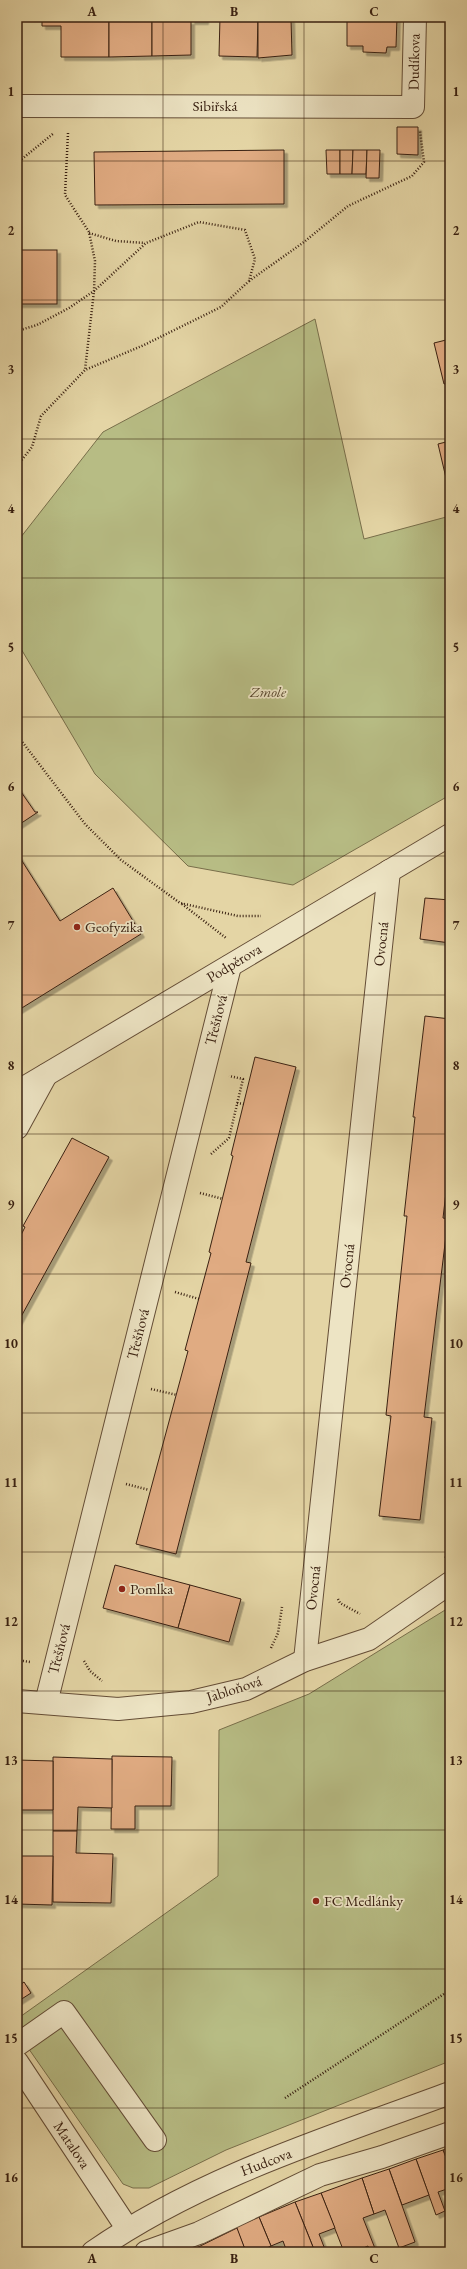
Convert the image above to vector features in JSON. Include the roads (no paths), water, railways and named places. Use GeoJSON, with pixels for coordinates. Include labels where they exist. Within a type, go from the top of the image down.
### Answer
{"type":"FeatureCollection","features":[{"type":"Feature","properties":{"kind":"street","name":"Dudíkova"},"geometry":{"type":"LineString","coordinates":[[413,107],[415,17]]}},
{"type":"Feature","properties":{"kind":"street","name":"Sibiřská"},"geometry":{"type":"LineString","coordinates":[[17,106],[69,113],[413,107]]}},
{"type":"Feature","properties":{"kind":"street","name":"Podpěrova"},"geometry":{"type":"LineString","coordinates":[[17,1092],[450,835]]}},
{"type":"Feature","properties":{"kind":"street","name":"Ovocná"},"geometry":{"type":"LineString","coordinates":[[306,1660],[389,871]]}},
{"type":"Feature","properties":{"kind":"street","name":"Třešňová"},"geometry":{"type":"LineString","coordinates":[[46,1703],[230,966]]}},
{"type":"Feature","properties":{"kind":"street"},"geometry":{"type":"LineString","coordinates":[[17,1128],[46,1075]]}},
{"type":"Feature","properties":{"kind":"street","name":"Jabloňová"},"geometry":{"type":"LineString","coordinates":[[17,1701],[118,1709],[191,1702],[246,1689],[306,1660],[369,1639],[450,1583]]}},
{"type":"Feature","properties":{"kind":"street"},"geometry":{"type":"LineString","coordinates":[[17,2046],[64,2012],[155,2140]]}},
{"type":"Feature","properties":{"kind":"street","name":"Matalova"},"geometry":{"type":"LineString","coordinates":[[17,2062],[127,2228]]}},
{"type":"Feature","properties":{"kind":"street","name":"Hudcova"},"geometry":{"type":"LineString","coordinates":[[93,2252],[127,2228],[245,2169],[450,2094]]}},
{"type":"Feature","properties":{"kind":"street"},"geometry":{"type":"LineString","coordinates":[[146,2252],[199,2233],[320,2175],[382,2157],[450,2133]]}},
{"type":"Feature","properties":{"kind":"place","name":"Geofyzika"},"geometry":{"type":"Point","coordinates":[77,927]}},
{"type":"Feature","properties":{"kind":"place","name":"Pomlka"},"geometry":{"type":"Point","coordinates":[122,1589]}},
{"type":"Feature","properties":{"kind":"place","name":"FC Medlánky"},"geometry":{"type":"Point","coordinates":[316,1901]}},
{"type":"Feature","properties":{"kind":"park label","name":"Zmole"},"geometry":{"type":"Point","coordinates":[268,692]}}]}
